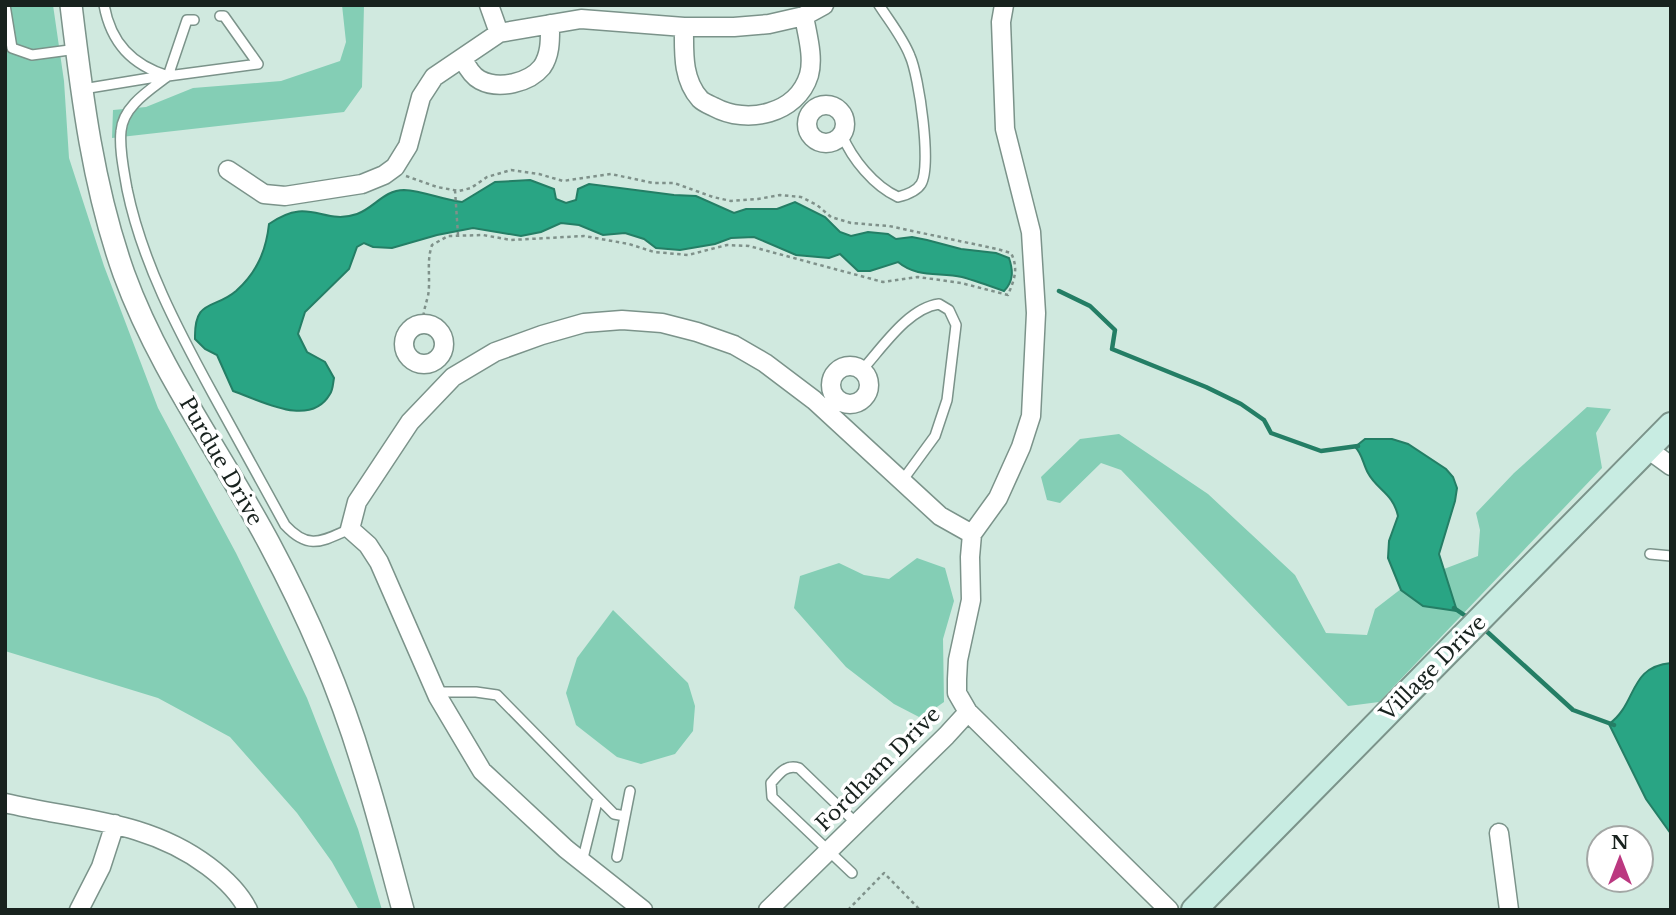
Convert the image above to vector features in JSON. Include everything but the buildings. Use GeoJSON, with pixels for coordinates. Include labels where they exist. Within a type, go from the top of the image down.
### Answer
{"type":"FeatureCollection","features":[{"type":"Feature","properties":{"kind":"main road","name":"Village Drive"},"geometry":{"type":"LineString","coordinates":[[1194,910],[1671,425]]}},
{"type":"Feature","properties":{"kind":"street","name":"Purdue Drive"},"geometry":{"type":"LineString","coordinates":[[71,5],[81,89],[97,183],[125,275],[146,327],[170,374],[232,476],[304,614],[363,766],[402,910]]}},
{"type":"Feature","properties":{"kind":"street"},"geometry":{"type":"LineString","coordinates":[[489,5],[499,33]]}},
{"type":"Feature","properties":{"kind":"street"},"geometry":{"type":"LineString","coordinates":[[228,170],[264,194],[285,196],[362,184],[384,175],[395,167],[408,146],[421,97],[434,77],[499,33],[581,19],[684,27],[769,24],[804,16],[824,5]]}},
{"type":"Feature","properties":{"kind":"street"},"geometry":{"type":"LineString","coordinates":[[968,712],[957,693],[957,679],[958,660],[971,600],[972,534],[998,498],[1021,447],[1031,416],[1036,313],[1031,232],[1005,129],[1002,14],[993,5]]}},
{"type":"Feature","properties":{"kind":"street"},"geometry":{"type":"LineString","coordinates":[[684,27],[684,59],[689,80],[702,100],[722,112],[749,117],[771,113],[790,102],[809,74],[804,16]]}},
{"type":"Feature","properties":{"kind":"street"},"geometry":{"type":"LineString","coordinates":[[463,59],[468,70],[480,80],[496,85],[511,84],[530,77],[541,67],[550,49],[550,24]]}},
{"type":"Feature","properties":{"kind":"street"},"geometry":{"type":"LineString","coordinates":[[796,96],[813,110]]}},
{"type":"Feature","properties":{"kind":"street"},"geometry":{"type":"LineString","coordinates":[[825,105],[839,109],[845,121],[842,135],[825,143],[813,138],[807,126],[813,110],[825,105]]}},
{"type":"Feature","properties":{"kind":"street"},"geometry":{"type":"LineString","coordinates":[[643,910],[582,862],[482,771],[436,692],[379,562],[368,545],[350,529],[357,502],[410,422],[453,377],[495,352],[584,323],[622,320],[662,323],[734,345],[831,405],[902,481],[940,516],[972,534]]}},
{"type":"Feature","properties":{"kind":"street"},"geometry":{"type":"LineString","coordinates":[[423,324],[430,325],[441,334],[444,348],[436,360],[425,365],[412,361],[404,350],[403,343],[409,331],[423,324]]}},
{"type":"Feature","properties":{"kind":"street"},"geometry":{"type":"LineString","coordinates":[[436,360],[453,377]]}},
{"type":"Feature","properties":{"kind":"street"},"geometry":{"type":"LineString","coordinates":[[849,366],[862,370],[869,384],[866,397],[855,404],[841,402],[831,405],[830,386],[834,373],[849,366]]}},
{"type":"Feature","properties":{"kind":"street"},"geometry":{"type":"LineString","coordinates":[[1649,450],[1671,466]]}},
{"type":"Feature","properties":{"kind":"street","name":"Fordham Drive"},"geometry":{"type":"LineString","coordinates":[[768,910],[968,712],[1169,910]]}},
{"type":"Feature","properties":{"kind":"street"},"geometry":{"type":"LineString","coordinates":[[5,803],[115,824],[144,831],[172,843],[195,856],[233,888],[248,910]]}},
{"type":"Feature","properties":{"kind":"street"},"geometry":{"type":"LineString","coordinates":[[79,910],[101,867],[115,824]]}},
{"type":"Feature","properties":{"kind":"street"},"geometry":{"type":"LineString","coordinates":[[1499,834],[1509,910]]}},
{"type":"Feature","properties":{"kind":"lane"},"geometry":{"type":"LineString","coordinates":[[5,5],[9,49],[32,55],[76,49]]}},
{"type":"Feature","properties":{"kind":"lane"},"geometry":{"type":"LineString","coordinates":[[104,5],[121,50],[149,70],[167,76]]}},
{"type":"Feature","properties":{"kind":"lane"},"geometry":{"type":"LineString","coordinates":[[842,135],[848,148],[883,190],[898,197],[910,194],[921,183],[925,166],[925,141],[917,76],[911,56],[879,5]]}},
{"type":"Feature","properties":{"kind":"lane"},"geometry":{"type":"LineString","coordinates":[[81,89],[258,64],[224,16],[220,16]]}},
{"type":"Feature","properties":{"kind":"lane"},"geometry":{"type":"LineString","coordinates":[[194,19],[187,20],[167,76],[138,99],[128,112],[121,130],[124,171],[134,219],[179,332],[285,525],[297,538],[312,542],[321,542],[350,529]]}},
{"type":"Feature","properties":{"kind":"lane"},"geometry":{"type":"LineString","coordinates":[[862,370],[913,314],[928,305],[939,304],[949,310],[956,325],[947,400],[934,436],[902,481]]}},
{"type":"Feature","properties":{"kind":"lane"},"geometry":{"type":"LineString","coordinates":[[1650,554],[1671,556]]}},
{"type":"Feature","properties":{"kind":"lane"},"geometry":{"type":"LineString","coordinates":[[436,692],[498,695],[614,814],[625,816]]}},
{"type":"Feature","properties":{"kind":"lane"},"geometry":{"type":"LineString","coordinates":[[852,873],[772,797],[771,783],[785,768],[799,768],[857,824]]}},
{"type":"Feature","properties":{"kind":"lane"},"geometry":{"type":"LineString","coordinates":[[617,857],[630,791]]}},
{"type":"Feature","properties":{"kind":"lane"},"geometry":{"type":"LineString","coordinates":[[582,862],[598,797]]}},
{"type":"Feature","properties":{"kind":"path"},"geometry":{"type":"LineString","coordinates":[[395,167],[415,180],[455,190],[471,188],[487,177],[511,170],[563,181],[611,174],[653,183],[674,183],[732,201],[780,195],[802,197],[831,217],[851,223],[898,228],[1011,253],[1015,262],[1016,274],[1008,295],[918,276],[883,282],[749,246],[727,245],[688,255],[654,252],[629,244],[584,236],[510,240],[483,235],[448,236],[432,245],[428,254],[428,296],[423,308],[423,324]]}},
{"type":"Feature","properties":{"kind":"path"},"geometry":{"type":"LineString","coordinates":[[455,190],[458,236]]}},
{"type":"Feature","properties":{"kind":"path"},"geometry":{"type":"LineString","coordinates":[[848,910],[884,873],[920,910]]}},
{"type":"Feature","properties":{"kind":"shaded area"},"geometry":{"type":"Polygon","coordinates":[[[5,5],[53,5],[64,81],[69,158],[104,266],[158,408],[236,553],[307,698],[358,829],[382,910],[359,910],[332,862],[297,813],[230,737],[158,698],[5,651],[5,5]]]}},
{"type":"Feature","properties":{"kind":"shaded area"},"geometry":{"type":"Polygon","coordinates":[[[342,5],[364,5],[362,87],[344,112],[112,138],[113,110],[146,107],[193,88],[281,81],[340,61],[346,42],[342,5]]]}},
{"type":"Feature","properties":{"kind":"shaded area"},"geometry":{"type":"Polygon","coordinates":[[[530,180],[554,189],[556,199],[566,203],[576,200],[578,189],[589,184],[696,196],[734,213],[746,209],[777,209],[795,202],[825,217],[840,232],[851,236],[868,232],[888,234],[896,239],[912,237],[961,249],[996,253],[1009,258],[1011,279],[1004,291],[962,277],[913,270],[898,262],[870,271],[858,271],[840,254],[829,258],[796,255],[754,237],[731,238],[715,244],[680,250],[656,248],[644,239],[625,233],[603,235],[579,225],[561,223],[541,232],[521,236],[473,228],[392,248],[373,247],[364,243],[357,247],[349,269],[305,312],[298,334],[307,352],[325,362],[334,378],[330,394],[321,404],[310,410],[284,409],[233,391],[217,355],[205,349],[195,339],[198,317],[202,311],[228,297],[250,276],[266,243],[269,224],[283,216],[306,211],[345,217],[363,211],[391,193],[404,190],[462,202],[495,182],[530,180]]]}},
{"type":"Feature","properties":{"kind":"shaded area"},"geometry":{"type":"Polygon","coordinates":[[[1587,407],[1611,409],[1596,433],[1602,468],[1379,702],[1348,706],[1121,470],[1101,463],[1060,503],[1047,500],[1041,477],[1080,439],[1119,434],[1208,494],[1295,575],[1326,633],[1367,635],[1375,609],[1410,582],[1478,556],[1480,530],[1476,513],[1514,473],[1587,407]]]}},
{"type":"Feature","properties":{"kind":"shaded area"},"geometry":{"type":"Polygon","coordinates":[[[1365,439],[1392,439],[1408,444],[1446,469],[1453,477],[1457,488],[1455,501],[1439,554],[1457,611],[1423,606],[1401,590],[1388,558],[1389,541],[1398,516],[1389,497],[1366,470],[1355,447],[1365,439]]]}},
{"type":"Feature","properties":{"kind":"shaded area"},"geometry":{"type":"Polygon","coordinates":[[[917,558],[945,568],[954,601],[943,639],[944,702],[921,718],[894,704],[846,667],[794,608],[800,576],[839,563],[864,575],[889,579],[917,558]]]}},
{"type":"Feature","properties":{"kind":"shaded area"},"geometry":{"type":"Polygon","coordinates":[[[613,610],[688,683],[695,706],[693,731],[675,754],[641,764],[617,757],[576,725],[566,693],[577,658],[613,610]]]}},
{"type":"Feature","properties":{"kind":"shaded area"},"geometry":{"type":"Polygon","coordinates":[[[1671,663],[1671,834],[1646,799],[1609,724],[1618,716],[1647,671],[1671,663]]]}},
{"type":"Feature","properties":{"kind":"waterway"},"geometry":{"type":"LineString","coordinates":[[1059,291],[1090,306],[1115,330],[1112,349],[1241,404],[1264,420],[1271,433],[1321,451],[1358,446]]}},
{"type":"Feature","properties":{"kind":"waterway"},"geometry":{"type":"LineString","coordinates":[[1454,608],[1470,619]]}},
{"type":"Feature","properties":{"kind":"waterway"},"geometry":{"type":"LineString","coordinates":[[1483,628],[1573,710],[1614,725]]}}]}
